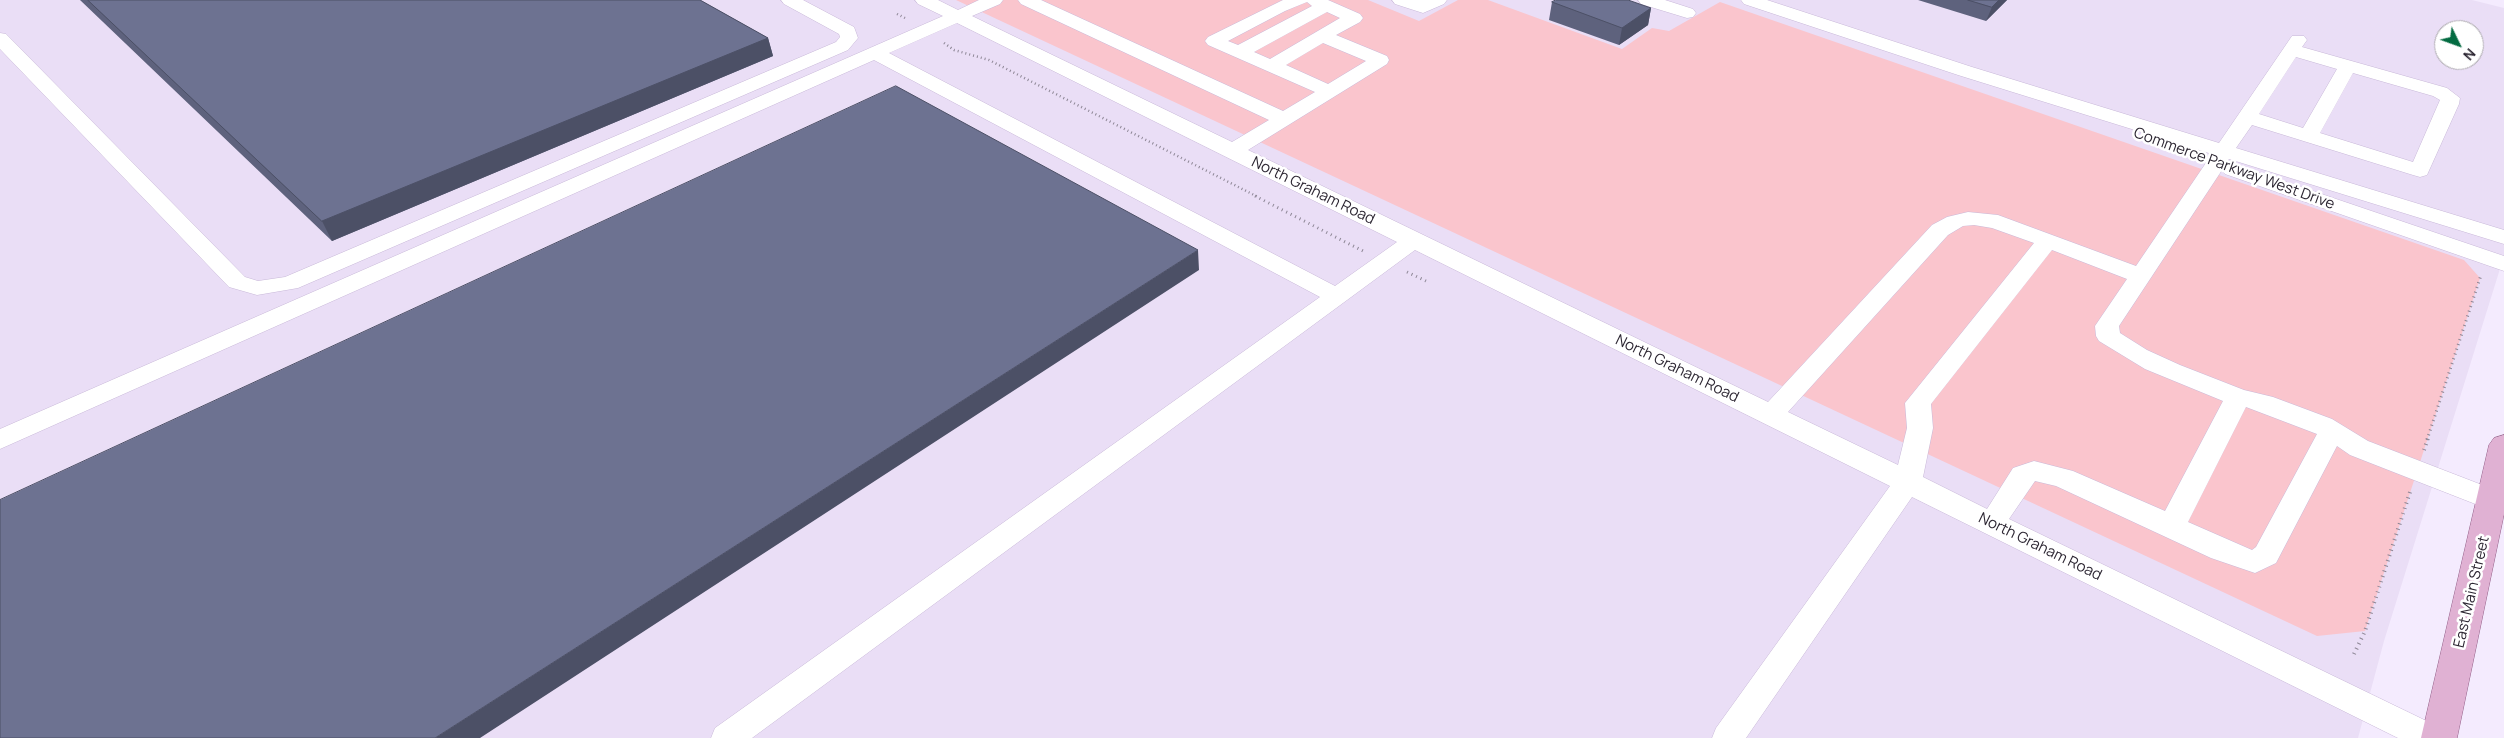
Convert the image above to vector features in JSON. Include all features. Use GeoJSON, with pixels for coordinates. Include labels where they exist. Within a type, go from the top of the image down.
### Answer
{"type":"FeatureCollection","features":[{"type":"Feature","properties":{"kind":"main road","name":"East Main Street"},"geometry":{"type":"LineString","coordinates":[[2439,738],[2504,446]]}},
{"type":"Feature","properties":{"kind":"street"},"geometry":{"type":"LineString","coordinates":[[0,38],[237,282],[257,288],[290,283],[842,46],[848,38],[848,31],[790,0]]}},
{"type":"Feature","properties":{"kind":"street","name":"North Graham Road"},"geometry":{"type":"LineString","coordinates":[[924,0],[2429,738]]}},
{"type":"Feature","properties":{"kind":"street"},"geometry":{"type":"LineString","coordinates":[[0,440],[994,0]]}},
{"type":"Feature","properties":{"kind":"street"},"geometry":{"type":"LineString","coordinates":[[1027,0],[1284,119]]}},
{"type":"Feature","properties":{"kind":"street"},"geometry":{"type":"LineString","coordinates":[[1300,0],[1279,7],[1214,41],[1329,91]]}},
{"type":"Feature","properties":{"kind":"street"},"geometry":{"type":"LineString","coordinates":[[1401,0],[1423,8],[1438,0]]}},
{"type":"Feature","properties":{"kind":"street"},"geometry":{"type":"LineString","coordinates":[[1647,0],[1687,13]]}},
{"type":"Feature","properties":{"kind":"street","name":"Commerce Parkway West Drive"},"geometry":{"type":"LineString","coordinates":[[1750,0],[2222,157],[2504,264]]}},
{"type":"Feature","properties":{"kind":"street"},"geometry":{"type":"LineString","coordinates":[[1239,52],[1319,3],[1354,18],[1271,66]]}},
{"type":"Feature","properties":{"kind":"street"},"geometry":{"type":"LineString","coordinates":[[1232,151],[1380,60],[1322,36]]}},
{"type":"Feature","properties":{"kind":"street"},"geometry":{"type":"LineString","coordinates":[[2248,117],[2420,171],[2449,104],[2346,70],[2295,45],[2108,326],[2108,336],[2147,360],[2238,397],[2264,403],[2332,431],[2359,448],[2493,500]]}},
{"type":"Feature","properties":{"kind":"street"},"geometry":{"type":"LineString","coordinates":[[874,53],[1336,296]]}},
{"type":"Feature","properties":{"kind":"street"},"geometry":{"type":"LineString","coordinates":[[2308,136],[2346,70]]}},
{"type":"Feature","properties":{"kind":"street","name":"Commerce Parkway West Drive"},"geometry":{"type":"LineString","coordinates":[[2222,157],[2504,237]]}},
{"type":"Feature","properties":{"kind":"street"},"geometry":{"type":"LineString","coordinates":[[1771,416],[1940,230],[1955,219],[1978,218],[1998,222],[2141,276]]}},
{"type":"Feature","properties":{"kind":"street"},"geometry":{"type":"LineString","coordinates":[[727,738],[1414,240]]}},
{"type":"Feature","properties":{"kind":"street"},"geometry":{"type":"LineString","coordinates":[[1728,738],[1908,482],[1920,428],[1918,403],[2048,241]]}},
{"type":"Feature","properties":{"kind":"street"},"geometry":{"type":"LineString","coordinates":[[2172,526],[2238,397]]}},
{"type":"Feature","properties":{"kind":"street"},"geometry":{"type":"LineString","coordinates":[[1992,524],[2023,475],[2034,471],[2063,478],[2172,526],[2221,550],[2255,562],[2266,555],[2332,431]]}},
{"type":"Feature","properties":{"kind":"path"},"geometry":{"type":"LineString","coordinates":[[897,14],[928,29],[954,50],[989,60],[1383,262],[1426,281]]}},
{"type":"Feature","properties":{"kind":"shaded area"},"geometry":{"type":"Polygon","coordinates":[[[0,0],[2472,0],[2504,8],[2504,256],[2384,641],[2358,738],[0,738],[0,0]]]}},
{"type":"Feature","properties":{"kind":"shaded area"},"geometry":{"type":"Polygon","coordinates":[[[956,0],[1368,0],[1419,21],[1458,0],[1488,0],[1622,49],[1652,28],[1669,31],[1720,2],[2464,260],[2480,278],[2365,631],[2317,636],[956,0]]]}},
{"type":"Feature","properties":{"kind":"building"},"geometry":{"type":"Polygon","coordinates":[[[88,0],[700,0],[768,38],[322,221],[88,0]]]}},
{"type":"Feature","properties":{"kind":"building"},"geometry":{"type":"Polygon","coordinates":[[[1556,0],[1628,0],[1651,8],[1622,28],[1552,2],[1556,0]]]}},
{"type":"Feature","properties":{"kind":"building"},"geometry":{"type":"Polygon","coordinates":[[[1968,0],[1999,0],[1992,7],[1968,0]]]}},
{"type":"Feature","properties":{"kind":"building"},"geometry":{"type":"Polygon","coordinates":[[[896,86],[1198,250],[435,738],[0,738],[0,500],[896,86]]]}}]}
